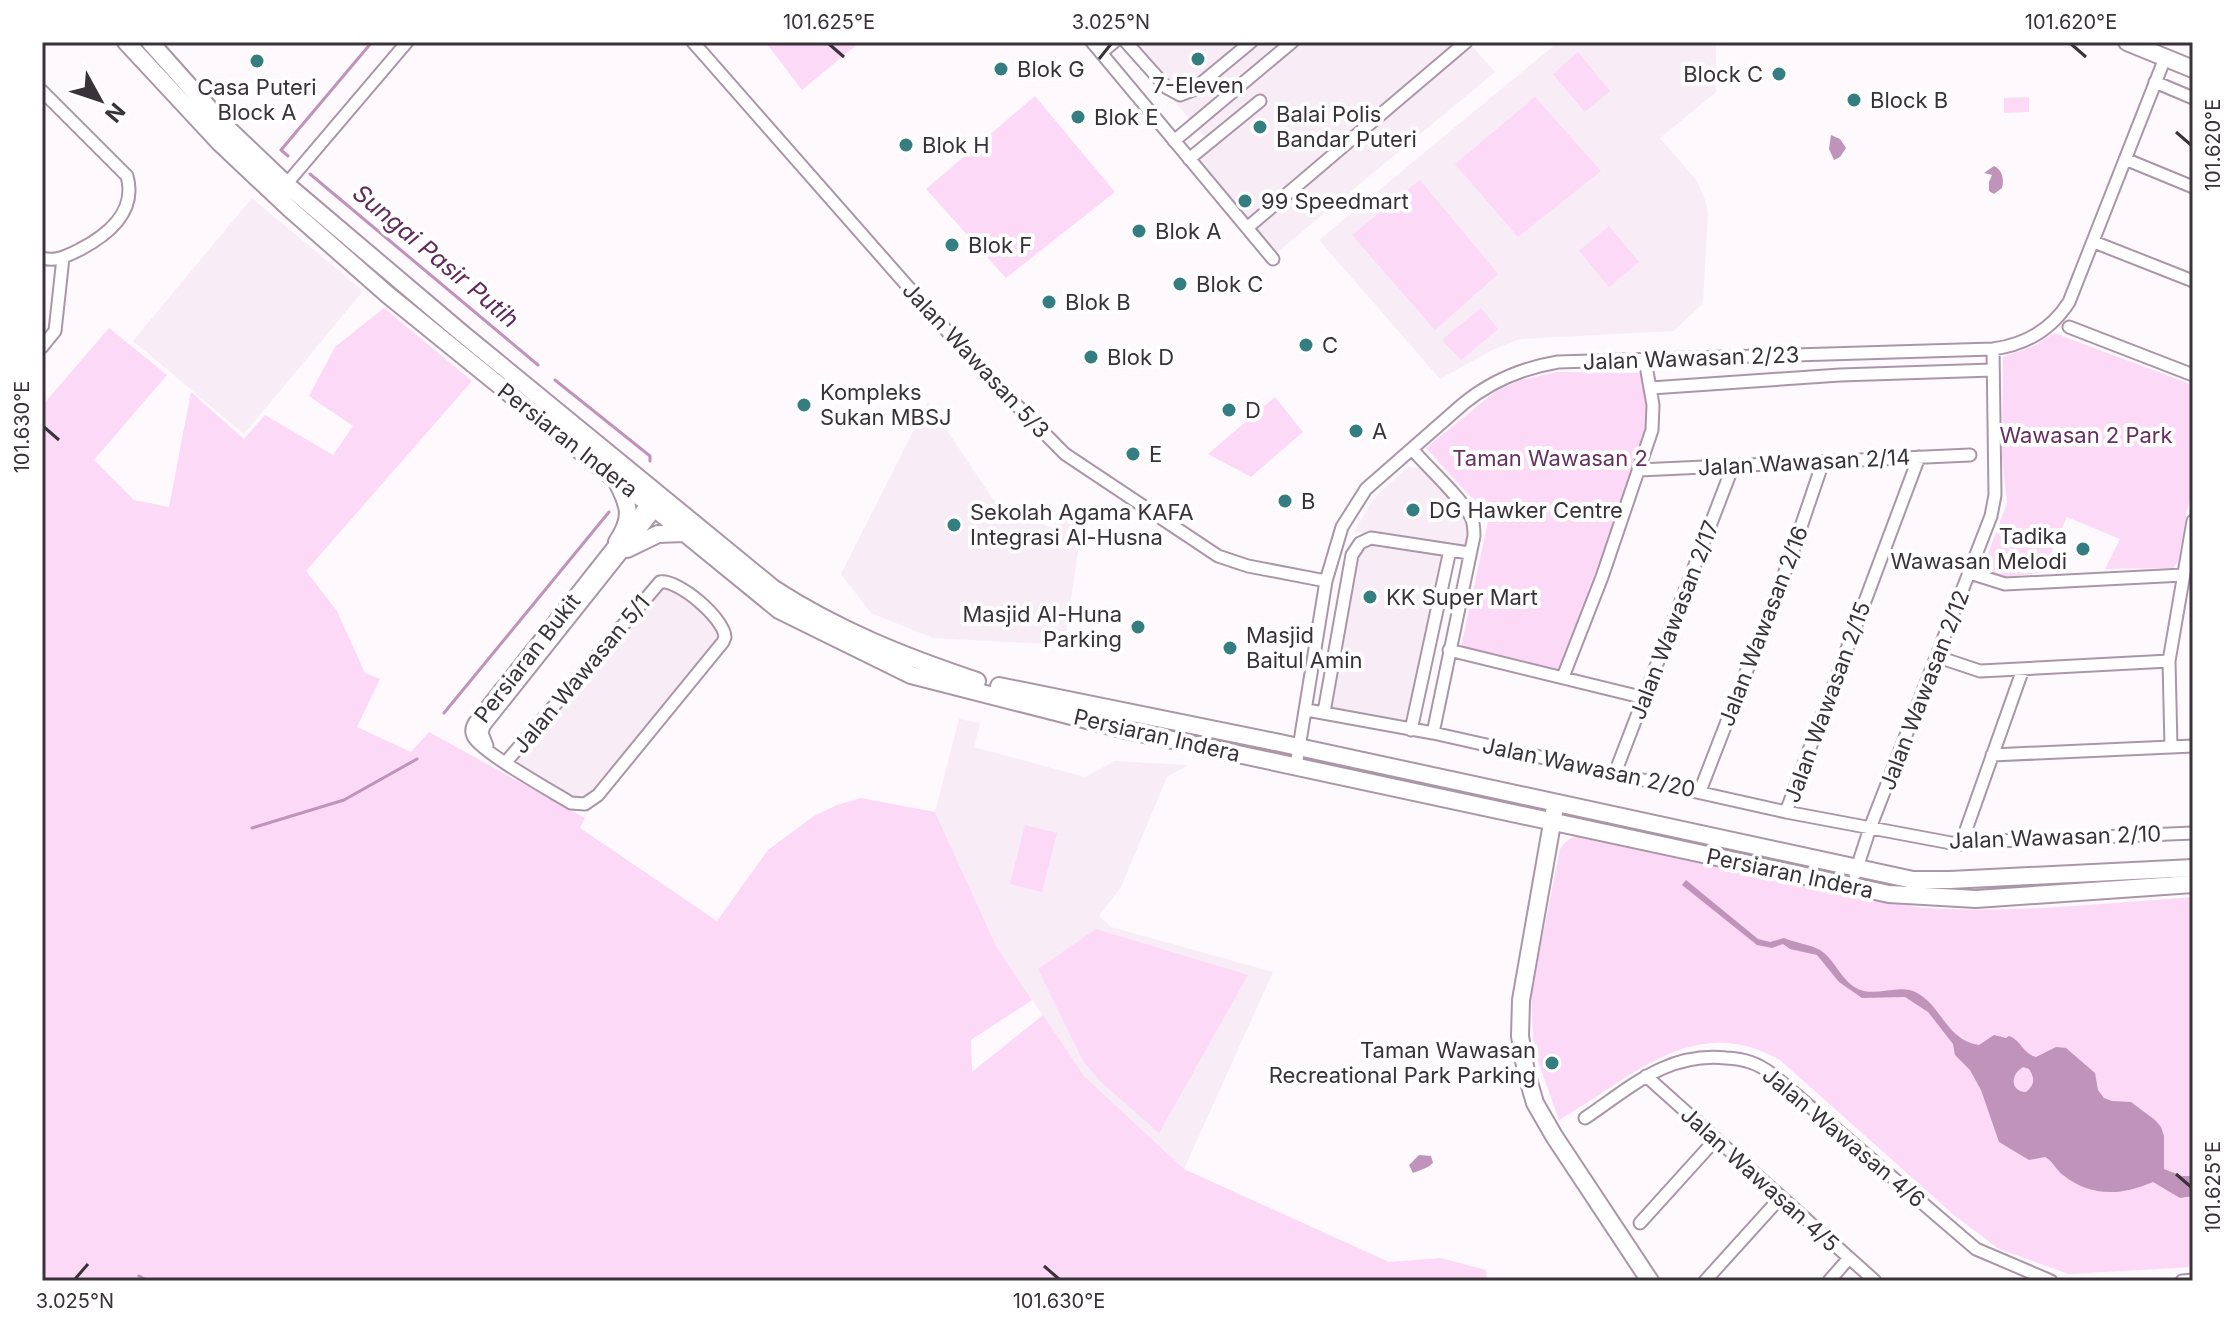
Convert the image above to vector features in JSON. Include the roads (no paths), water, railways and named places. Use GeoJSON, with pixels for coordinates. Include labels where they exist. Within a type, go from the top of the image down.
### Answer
{"type":"FeatureCollection","features":[{"type":"Feature","properties":{"kind":"main road"},"geometry":{"type":"LineString","coordinates":[[126,42],[220,143],[281,190]]}},
{"type":"Feature","properties":{"kind":"main road"},"geometry":{"type":"LineString","coordinates":[[150,42],[281,190]]}},
{"type":"Feature","properties":{"kind":"main road"},"geometry":{"type":"LineString","coordinates":[[2127,42],[2193,69]]}},
{"type":"Feature","properties":{"kind":"main road","name":"Persiaran Indera"},"geometry":{"type":"LineString","coordinates":[[281,190],[388,295],[616,480],[656,501],[684,533],[779,610],[911,675],[1126,730],[1889,894],[1976,899],[2193,884]]}},
{"type":"Feature","properties":{"kind":"main road","name":"Persiaran Indera"},"geometry":{"type":"LineString","coordinates":[[281,190],[464,335],[656,501],[774,589],[827,622],[916,662],[983,683],[1300,748],[1857,869],[1934,881],[2193,868]]}},
{"type":"Feature","properties":{"kind":"main road"},"geometry":{"type":"LineString","coordinates":[[616,480],[627,502],[629,522],[622,546]]}},
{"type":"Feature","properties":{"kind":"main road"},"geometry":{"type":"LineString","coordinates":[[622,546],[658,534],[684,533]]}},
{"type":"Feature","properties":{"kind":"main road"},"geometry":{"type":"LineString","coordinates":[[1556,803],[1521,1000],[1520,1036],[1526,1072],[1535,1103],[1554,1136],[1650,1281]]}},
{"type":"Feature","properties":{"kind":"main road"},"geometry":{"type":"LineString","coordinates":[[1533,818],[1548,847]]}},
{"type":"Feature","properties":{"kind":"main road"},"geometry":{"type":"LineString","coordinates":[[1548,847],[1577,827]]}},
{"type":"Feature","properties":{"kind":"street"},"geometry":{"type":"LineString","coordinates":[[281,190],[407,42]]}},
{"type":"Feature","properties":{"kind":"street","name":"Jalan Wawasan 5/3"},"geometry":{"type":"LineString","coordinates":[[693,42],[975,363],[1065,454],[1218,556],[1248,566],[1326,581]]}},
{"type":"Feature","properties":{"kind":"street"},"geometry":{"type":"LineString","coordinates":[[1092,42],[1273,259]]}},
{"type":"Feature","properties":{"kind":"street"},"geometry":{"type":"LineString","coordinates":[[1101,53],[1114,42]]}},
{"type":"Feature","properties":{"kind":"street"},"geometry":{"type":"LineString","coordinates":[[1126,42],[1167,88],[1180,95],[1193,90],[1251,42]]}},
{"type":"Feature","properties":{"kind":"street"},"geometry":{"type":"LineString","coordinates":[[1174,141],[1292,42]]}},
{"type":"Feature","properties":{"kind":"street"},"geometry":{"type":"LineString","coordinates":[[1247,228],[1466,42]]}},
{"type":"Feature","properties":{"kind":"street","name":"Jalan Wawasan 2/23"},"geometry":{"type":"LineString","coordinates":[[1296,766],[1326,581],[1336,542],[1357,500],[1366,489],[1478,392],[1516,373],[1558,362],[1993,349],[2020,344],[2062,313],[2094,242],[2165,58]]}},
{"type":"Feature","properties":{"kind":"street"},"geometry":{"type":"LineString","coordinates":[[2155,82],[2193,98]]}},
{"type":"Feature","properties":{"kind":"street"},"geometry":{"type":"LineString","coordinates":[[42,91],[127,176],[131,191],[123,215],[103,237],[63,258],[52,261],[42,258]]}},
{"type":"Feature","properties":{"kind":"street"},"geometry":{"type":"LineString","coordinates":[[1189,159],[1260,101]]}},
{"type":"Feature","properties":{"kind":"street"},"geometry":{"type":"LineString","coordinates":[[2125,159],[2193,187]]}},
{"type":"Feature","properties":{"kind":"street"},"geometry":{"type":"LineString","coordinates":[[2094,242],[2193,281]]}},
{"type":"Feature","properties":{"kind":"street"},"geometry":{"type":"LineString","coordinates":[[42,347],[55,331],[63,258]]}},
{"type":"Feature","properties":{"kind":"street"},"geometry":{"type":"LineString","coordinates":[[2069,327],[2193,375]]}},
{"type":"Feature","properties":{"kind":"street","name":"Jalan Wawasan 2/12"},"geometry":{"type":"LineString","coordinates":[[1851,886],[1870,828],[1991,516],[1995,495],[1993,349]]}},
{"type":"Feature","properties":{"kind":"street"},"geometry":{"type":"LineString","coordinates":[[1563,677],[1602,577],[1652,430],[1651,388],[1645,360]]}},
{"type":"Feature","properties":{"kind":"street"},"geometry":{"type":"LineString","coordinates":[[1651,388],[1840,375],[1993,370]]}},
{"type":"Feature","properties":{"kind":"street"},"geometry":{"type":"LineString","coordinates":[[1412,449],[1473,520],[1474,536],[1433,733]]}},
{"type":"Feature","properties":{"kind":"street","name":"Jalan Wawasan 2/14"},"geometry":{"type":"LineString","coordinates":[[1639,470],[1970,455]]}},
{"type":"Feature","properties":{"kind":"street","name":"Jalan Wawasan 2/15"},"geometry":{"type":"LineString","coordinates":[[1786,812],[1919,457]]}},
{"type":"Feature","properties":{"kind":"street","name":"Jalan Wawasan 2/16"},"geometry":{"type":"LineString","coordinates":[[1700,791],[1790,559],[1823,462]]}},
{"type":"Feature","properties":{"kind":"street","name":"Jalan Wawasan 2/17"},"geometry":{"type":"LineString","coordinates":[[1615,773],[1733,466]]}},
{"type":"Feature","properties":{"kind":"street","name":"Persiaran Bukit"},"geometry":{"type":"LineString","coordinates":[[501,759],[474,738],[472,726],[656,501]]}},
{"type":"Feature","properties":{"kind":"street"},"geometry":{"type":"LineString","coordinates":[[2171,747],[2169,661],[2193,521]]}},
{"type":"Feature","properties":{"kind":"street"},"geometry":{"type":"LineString","coordinates":[[1324,712],[1355,548],[1371,538],[1469,553]]}},
{"type":"Feature","properties":{"kind":"street"},"geometry":{"type":"LineString","coordinates":[[1411,730],[1450,550]]}},
{"type":"Feature","properties":{"kind":"street"},"geometry":{"type":"LineString","coordinates":[[1970,573],[2005,584],[2183,575]]}},
{"type":"Feature","properties":{"kind":"street","name":"Jalan Wawasan 5/1"},"geometry":{"type":"LineString","coordinates":[[669,582],[721,622],[725,637],[723,642],[591,801],[578,805],[571,803],[501,759],[655,585],[669,582]]}},
{"type":"Feature","properties":{"kind":"street"},"geometry":{"type":"LineString","coordinates":[[1449,650],[1645,698]]}},
{"type":"Feature","properties":{"kind":"street"},"geometry":{"type":"LineString","coordinates":[[1938,657],[1980,671],[2169,661]]}},
{"type":"Feature","properties":{"kind":"street"},"geometry":{"type":"LineString","coordinates":[[1961,844],[2023,669]]}},
{"type":"Feature","properties":{"kind":"street","name":"Jalan Wawasan 2/20"},"geometry":{"type":"LineString","coordinates":[[1307,710],[1433,733],[1870,828]]}},
{"type":"Feature","properties":{"kind":"street"},"geometry":{"type":"LineString","coordinates":[[1992,755],[2193,746]]}},
{"type":"Feature","properties":{"kind":"street","name":"Jalan Wawasan 2/10"},"geometry":{"type":"LineString","coordinates":[[1870,828],[1961,844],[2193,833]]}},
{"type":"Feature","properties":{"kind":"street","name":"Jalan Wawasan 4/6"},"geometry":{"type":"LineString","coordinates":[[1585,1118],[1646,1076],[1685,1058],[1752,1061],[1772,1074],[1976,1249],[2051,1281]]}},
{"type":"Feature","properties":{"kind":"street","name":"Jalan Wawasan 4/5"},"geometry":{"type":"LineString","coordinates":[[1646,1076],[1875,1281]]}},
{"type":"Feature","properties":{"kind":"street"},"geometry":{"type":"LineString","coordinates":[[1640,1223],[1716,1139]]}},
{"type":"Feature","properties":{"kind":"street"},"geometry":{"type":"LineString","coordinates":[[1705,1281],[1781,1197]]}},
{"type":"Feature","properties":{"kind":"street"},"geometry":{"type":"LineString","coordinates":[[1829,1281],[1849,1258]]}},
{"type":"Feature","properties":{"kind":"street"},"geometry":{"type":"LineString","coordinates":[[2182,1281],[2191,1281]]}},
{"type":"Feature","properties":{"kind":"waterway","name":"Sungai Pasir Putih"},"geometry":{"type":"LineString","coordinates":[[288,156],[281,150],[372,42]]}},
{"type":"Feature","properties":{"kind":"waterway","name":"Sungai Pasir Putih"},"geometry":{"type":"LineString","coordinates":[[310,174],[538,365]]}},
{"type":"Feature","properties":{"kind":"waterway","name":"Sungai Pasir Putih"},"geometry":{"type":"LineString","coordinates":[[555,380],[650,456],[650,461]]}},
{"type":"Feature","properties":{"kind":"waterway","name":"Sungai Pasir Putih"},"geometry":{"type":"LineString","coordinates":[[444,713],[609,512]]}},
{"type":"Feature","properties":{"kind":"waterway","name":"Sungai Pasir Putih"},"geometry":{"type":"LineString","coordinates":[[252,828],[344,800],[417,759]]}},
{"type":"Feature","properties":{"kind":"waterway"},"geometry":{"type":"LineString","coordinates":[[139,1276],[148,1281]]}},
{"type":"Feature","properties":{"kind":"place","name":"7-Eleven"},"geometry":{"type":"Point","coordinates":[1198,59]}},
{"type":"Feature","properties":{"kind":"place","name":"Casa Puteri Block A"},"geometry":{"type":"Point","coordinates":[257,61]}},
{"type":"Feature","properties":{"kind":"place","name":"Blok G"},"geometry":{"type":"Point","coordinates":[1001,69]}},
{"type":"Feature","properties":{"kind":"place","name":"Block C"},"geometry":{"type":"Point","coordinates":[1779,74]}},
{"type":"Feature","properties":{"kind":"place","name":"Block B"},"geometry":{"type":"Point","coordinates":[1854,100]}},
{"type":"Feature","properties":{"kind":"place","name":"Blok E"},"geometry":{"type":"Point","coordinates":[1078,117]}},
{"type":"Feature","properties":{"kind":"place","name":"Balai Polis Bandar Puteri"},"geometry":{"type":"Point","coordinates":[1260,127]}},
{"type":"Feature","properties":{"kind":"place","name":"Blok H"},"geometry":{"type":"Point","coordinates":[906,145]}},
{"type":"Feature","properties":{"kind":"place","name":"99 Speedmart"},"geometry":{"type":"Point","coordinates":[1245,201]}},
{"type":"Feature","properties":{"kind":"place","name":"Blok A"},"geometry":{"type":"Point","coordinates":[1139,231]}},
{"type":"Feature","properties":{"kind":"place","name":"Blok F"},"geometry":{"type":"Point","coordinates":[952,245]}},
{"type":"Feature","properties":{"kind":"place","name":"Blok C"},"geometry":{"type":"Point","coordinates":[1180,284]}},
{"type":"Feature","properties":{"kind":"place","name":"Blok B"},"geometry":{"type":"Point","coordinates":[1049,302]}},
{"type":"Feature","properties":{"kind":"place","name":"C"},"geometry":{"type":"Point","coordinates":[1306,345]}},
{"type":"Feature","properties":{"kind":"place","name":"Blok D"},"geometry":{"type":"Point","coordinates":[1091,357]}},
{"type":"Feature","properties":{"kind":"place","name":"Kompleks Sukan MBSJ"},"geometry":{"type":"Point","coordinates":[804,405]}},
{"type":"Feature","properties":{"kind":"place","name":"D"},"geometry":{"type":"Point","coordinates":[1229,410]}},
{"type":"Feature","properties":{"kind":"place","name":"A"},"geometry":{"type":"Point","coordinates":[1356,431]}},
{"type":"Feature","properties":{"kind":"place","name":"E"},"geometry":{"type":"Point","coordinates":[1133,454]}},
{"type":"Feature","properties":{"kind":"place","name":"B"},"geometry":{"type":"Point","coordinates":[1285,501]}},
{"type":"Feature","properties":{"kind":"place","name":"DG Hawker Centre"},"geometry":{"type":"Point","coordinates":[1413,510]}},
{"type":"Feature","properties":{"kind":"place","name":"Sekolah Agama KAFA Integrasi Al-Husna"},"geometry":{"type":"Point","coordinates":[954,525]}},
{"type":"Feature","properties":{"kind":"place","name":"Tadika Wawasan Melodi"},"geometry":{"type":"Point","coordinates":[2083,549]}},
{"type":"Feature","properties":{"kind":"place","name":"KK Super Mart"},"geometry":{"type":"Point","coordinates":[1370,597]}},
{"type":"Feature","properties":{"kind":"place","name":"Masjid Al-Huna Parking"},"geometry":{"type":"Point","coordinates":[1138,627]}},
{"type":"Feature","properties":{"kind":"place","name":"Masjid Baitul Amin"},"geometry":{"type":"Point","coordinates":[1230,648]}},
{"type":"Feature","properties":{"kind":"place","name":"Taman Wawasan Recreational Park Parking"},"geometry":{"type":"Point","coordinates":[1552,1063]}},
{"type":"Feature","properties":{"kind":"park label","name":"Wawasan 2 Park"},"geometry":{"type":"Point","coordinates":[2086,435]}},
{"type":"Feature","properties":{"kind":"park label","name":"Taman Wawasan 2"},"geometry":{"type":"Point","coordinates":[1550,458]}}]}
